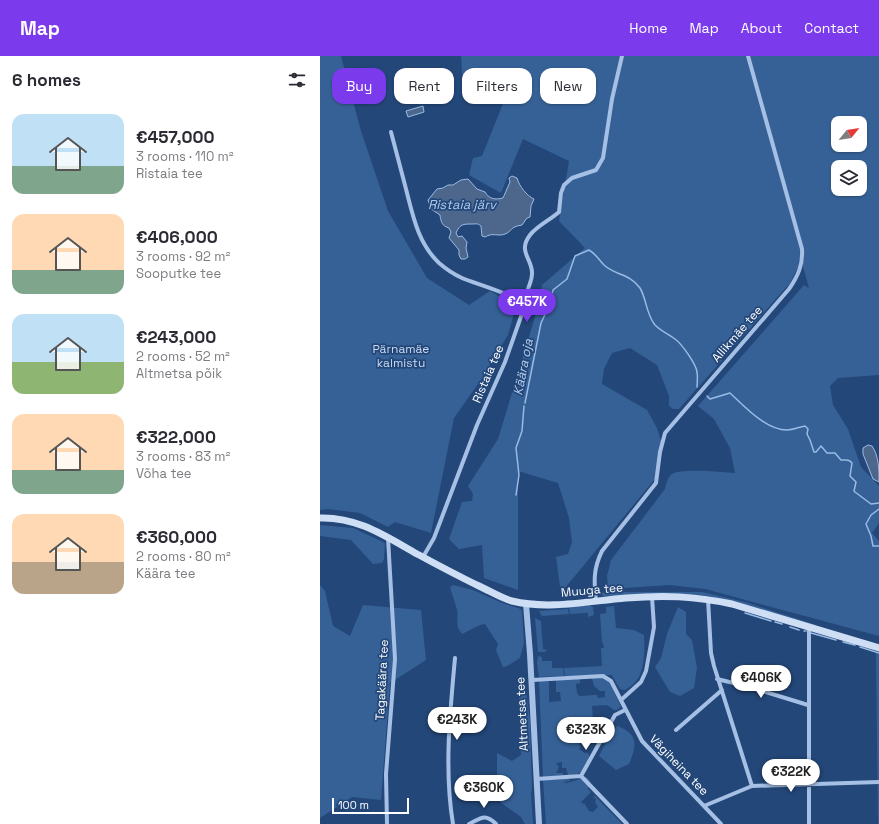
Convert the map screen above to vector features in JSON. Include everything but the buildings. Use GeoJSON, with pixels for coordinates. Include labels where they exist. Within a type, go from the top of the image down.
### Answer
{"type":"FeatureCollection","features":[{"type":"Feature","properties":{"kind":"main road","name":"Muuga tee"},"geometry":{"type":"LineString","coordinates":[[320,518],[340,518],[357,523],[497,595],[526,604],[558,604],[678,596],[708,599],[732,604],[879,648]]}},
{"type":"Feature","properties":{"kind":"street","name":"Ristaia tee"},"geometry":{"type":"LineString","coordinates":[[423,557],[434,538],[477,425],[505,362],[524,308],[522,304],[532,274],[525,249],[527,239],[531,233],[559,212],[561,193],[564,185],[572,178],[596,170],[603,158],[612,99],[622,56]]}},
{"type":"Feature","properties":{"kind":"street","name":"Allikmäe tee"},"geometry":{"type":"LineString","coordinates":[[596,601],[594,580],[597,561],[602,552],[656,483],[660,452],[665,433],[789,289],[797,278],[802,265],[802,249],[748,56]]}},
{"type":"Feature","properties":{"kind":"street"},"geometry":{"type":"LineString","coordinates":[[391,132],[414,222],[426,248],[452,273],[503,293],[522,304]]}},
{"type":"Feature","properties":{"kind":"street","name":"Tagakäära tee"},"geometry":{"type":"LineString","coordinates":[[387,824],[386,774],[395,659],[388,538]]}},
{"type":"Feature","properties":{"kind":"street"},"geometry":{"type":"LineString","coordinates":[[621,700],[641,682],[646,671],[654,627],[652,597]]}},
{"type":"Feature","properties":{"kind":"street"},"geometry":{"type":"LineString","coordinates":[[708,599],[711,653],[717,679],[722,690],[752,786]]}},
{"type":"Feature","properties":{"kind":"street","name":"Altmetsa tee"},"geometry":{"type":"LineString","coordinates":[[526,604],[532,680],[539,824]]}},
{"type":"Feature","properties":{"kind":"street"},"geometry":{"type":"LineString","coordinates":[[809,627],[809,824]]}},
{"type":"Feature","properties":{"kind":"street"},"geometry":{"type":"LineString","coordinates":[[453,824],[449,768],[449,722],[455,658]]}},
{"type":"Feature","properties":{"kind":"street","name":"Vägiheina tee"},"geometry":{"type":"LineString","coordinates":[[532,680],[603,676],[611,682],[642,741],[721,824]]}},
{"type":"Feature","properties":{"kind":"street"},"geometry":{"type":"LineString","coordinates":[[717,679],[746,686],[808,705]]}},
{"type":"Feature","properties":{"kind":"street"},"geometry":{"type":"LineString","coordinates":[[676,730],[722,690]]}},
{"type":"Feature","properties":{"kind":"street"},"geometry":{"type":"LineString","coordinates":[[581,776],[615,715],[625,710]]}},
{"type":"Feature","properties":{"kind":"street"},"geometry":{"type":"LineString","coordinates":[[536,779],[581,776]]}},
{"type":"Feature","properties":{"kind":"street"},"geometry":{"type":"LineString","coordinates":[[581,776],[627,824]]}},
{"type":"Feature","properties":{"kind":"street"},"geometry":{"type":"LineString","coordinates":[[704,806],[752,786],[879,782]]}},
{"type":"Feature","properties":{"kind":"street"},"geometry":{"type":"LineString","coordinates":[[469,824],[484,817],[496,824]]}},
{"type":"Feature","properties":{"kind":"green space","name":"Pärnamäe kalmistu"},"geometry":{"type":"Polygon","coordinates":[[[320,56],[341,56],[344,68],[332,68],[332,104],[354,104],[361,131],[388,211],[427,278],[469,305],[490,291],[516,306],[508,335],[480,381],[454,418],[431,533],[395,522],[388,527],[360,513],[328,509],[320,510],[320,56]]]}},
{"type":"Feature","properties":{"kind":"green space"},"geometry":{"type":"Polygon","coordinates":[[[461,56],[879,56],[879,375],[838,378],[830,386],[833,405],[848,429],[861,467],[879,486],[879,523],[872,533],[879,541],[879,636],[705,589],[670,585],[608,589],[607,576],[611,560],[665,489],[666,483],[672,474],[683,471],[735,473],[730,448],[714,419],[698,406],[804,285],[809,288],[800,256],[798,267],[790,283],[679,409],[673,409],[669,406],[669,396],[657,365],[630,348],[612,353],[604,369],[602,384],[647,410],[657,428],[661,441],[659,474],[565,588],[560,587],[556,557],[568,554],[572,542],[569,518],[558,483],[518,471],[518,590],[484,578],[482,545],[459,549],[449,539],[462,502],[472,501],[473,494],[468,486],[498,439],[535,317],[542,285],[585,248],[559,221],[569,161],[523,139],[501,193],[469,175],[473,158],[482,156],[503,104],[532,104],[532,68],[462,68],[462,72],[461,56]]]}},
{"type":"Feature","properties":{"kind":"green space"},"geometry":{"type":"Polygon","coordinates":[[[320,525],[353,528],[385,543],[384,559],[382,563],[373,564],[351,540],[320,536],[320,525]]]}},
{"type":"Feature","properties":{"kind":"green space"},"geometry":{"type":"Polygon","coordinates":[[[320,585],[325,591],[333,626],[350,636],[363,605],[421,610],[426,660],[390,683],[381,800],[352,797],[320,818],[320,585]]]}},
{"type":"Feature","properties":{"kind":"green space"},"geometry":{"type":"Polygon","coordinates":[[[453,585],[473,590],[502,603],[521,609],[524,643],[520,658],[503,667],[496,650],[498,644],[485,624],[462,634],[458,627],[457,610],[450,587],[453,585]]]}},
{"type":"Feature","properties":{"kind":"green space"},"geometry":{"type":"Polygon","coordinates":[[[702,592],[745,602],[816,625],[815,626],[710,596],[670,594],[603,596],[599,593],[702,592]]]}},
{"type":"Feature","properties":{"kind":"green space"},"geometry":{"type":"Polygon","coordinates":[[[589,605],[593,607],[594,615],[588,617],[588,613],[570,614],[569,608],[538,609],[589,605]]]}},
{"type":"Feature","properties":{"kind":"green space"},"geometry":{"type":"Polygon","coordinates":[[[614,606],[616,628],[634,630],[644,635],[643,664],[637,680],[625,690],[620,689],[612,675],[565,676],[564,668],[602,666],[601,648],[604,648],[602,643],[600,614],[606,613],[606,607],[614,606]]]}},
{"type":"Feature","properties":{"kind":"green space"},"geometry":{"type":"Polygon","coordinates":[[[678,607],[686,612],[686,634],[692,640],[697,668],[694,688],[680,696],[670,692],[655,667],[661,658],[667,634],[678,607]]]}},
{"type":"Feature","properties":{"kind":"green space"},"geometry":{"type":"Polygon","coordinates":[[[568,609],[569,614],[542,616],[539,611],[568,609]]]}},
{"type":"Feature","properties":{"kind":"green space"},"geometry":{"type":"Polygon","coordinates":[[[535,618],[541,621],[543,649],[547,650],[545,652],[538,652],[535,618]]]}},
{"type":"Feature","properties":{"kind":"green space"},"geometry":{"type":"Polygon","coordinates":[[[876,652],[879,653],[879,824],[878,824],[876,652]]]}},
{"type":"Feature","properties":{"kind":"green space"},"geometry":{"type":"Polygon","coordinates":[[[538,656],[542,657],[542,661],[552,661],[552,668],[563,668],[564,676],[539,677],[537,663],[538,656]]]}},
{"type":"Feature","properties":{"kind":"green space"},"geometry":{"type":"Polygon","coordinates":[[[592,678],[605,678],[610,683],[621,707],[614,710],[607,705],[592,706],[593,720],[605,720],[609,722],[598,741],[581,732],[577,739],[581,741],[579,745],[581,746],[579,749],[585,753],[588,753],[590,758],[580,773],[568,775],[566,768],[562,768],[562,762],[556,763],[559,767],[556,773],[563,773],[563,776],[543,777],[539,681],[549,682],[549,702],[561,701],[560,692],[556,692],[556,680],[580,679],[580,683],[576,684],[577,693],[579,696],[597,695],[598,698],[605,697],[605,691],[600,691],[594,686],[592,678]]]}},
{"type":"Feature","properties":{"kind":"green space"},"geometry":{"type":"Polygon","coordinates":[[[526,692],[530,720],[533,824],[525,824],[521,817],[500,802],[497,774],[497,753],[512,761],[521,755],[519,698],[526,692]]]}},
{"type":"Feature","properties":{"kind":"green space"},"geometry":{"type":"Polygon","coordinates":[[[617,726],[624,729],[633,737],[635,746],[629,764],[616,770],[599,756],[609,737],[617,726]]]}},
{"type":"Feature","properties":{"kind":"green space"},"geometry":{"type":"Polygon","coordinates":[[[587,777],[591,783],[588,789],[591,792],[581,802],[583,804],[584,803],[589,811],[593,812],[598,807],[595,802],[596,799],[593,797],[595,796],[622,824],[546,824],[543,780],[569,779],[570,781],[563,782],[567,783],[587,777]]]}},
{"type":"Feature","properties":{"kind":"water"},"geometry":{"type":"Polygon","coordinates":[[[423,106],[424,112],[408,117],[406,111],[423,106]]]}},
{"type":"Feature","properties":{"kind":"water","name":"Ristaia järv"},"geometry":{"type":"Polygon","coordinates":[[[512,176],[517,178],[524,190],[534,199],[531,206],[530,217],[527,218],[522,225],[513,228],[505,234],[485,237],[482,236],[481,226],[479,224],[462,225],[456,233],[458,237],[462,236],[467,242],[466,248],[468,257],[461,259],[459,250],[449,238],[451,232],[449,228],[442,223],[440,215],[431,209],[428,200],[437,189],[468,179],[477,189],[485,192],[490,198],[503,198],[510,182],[509,178],[512,176]]]}},
{"type":"Feature","properties":{"kind":"water"},"geometry":{"type":"Polygon","coordinates":[[[868,445],[872,446],[876,454],[879,468],[879,482],[873,479],[863,454],[863,448],[868,445]]]}},
{"type":"Feature","properties":{"kind":"waterway","name":"Käära oja"},"geometry":{"type":"LineString","coordinates":[[525,403],[541,323],[549,306],[553,290],[567,279],[575,256],[589,250],[594,253],[609,269],[627,277],[636,283],[640,288],[652,321],[660,329],[675,339],[691,359],[697,372],[697,387]]}},
{"type":"Feature","properties":{"kind":"waterway","name":"Käära oja"},"geometry":{"type":"LineString","coordinates":[[707,396],[710,399],[730,393],[756,417],[779,429],[789,430],[805,426],[808,429],[807,434],[814,452],[816,452],[821,446],[827,453],[835,453],[841,460],[851,462],[850,476],[856,482],[854,491],[871,504],[879,503]]}},
{"type":"Feature","properties":{"kind":"waterway","name":"Käära oja"},"geometry":{"type":"LineString","coordinates":[[516,495],[519,475],[516,448],[522,431],[524,406]]}},
{"type":"Feature","properties":{"kind":"waterway","name":"Käära oja"},"geometry":{"type":"LineString","coordinates":[[879,509],[871,515],[866,524],[873,546],[879,546]]}},
{"type":"Feature","properties":{"kind":"waterway"},"geometry":{"type":"LineString","coordinates":[[745,613],[771,621]]}},
{"type":"Feature","properties":{"kind":"waterway"},"geometry":{"type":"LineString","coordinates":[[775,622],[782,624]]}},
{"type":"Feature","properties":{"kind":"waterway"},"geometry":{"type":"LineString","coordinates":[[790,627],[799,630]]}},
{"type":"Feature","properties":{"kind":"waterway"},"geometry":{"type":"LineString","coordinates":[[811,633],[836,640]]}},
{"type":"Feature","properties":{"kind":"waterway"},"geometry":{"type":"LineString","coordinates":[[843,642],[855,645]]}},
{"type":"Feature","properties":{"kind":"waterway"},"geometry":{"type":"LineString","coordinates":[[860,647],[879,653]]}}]}
